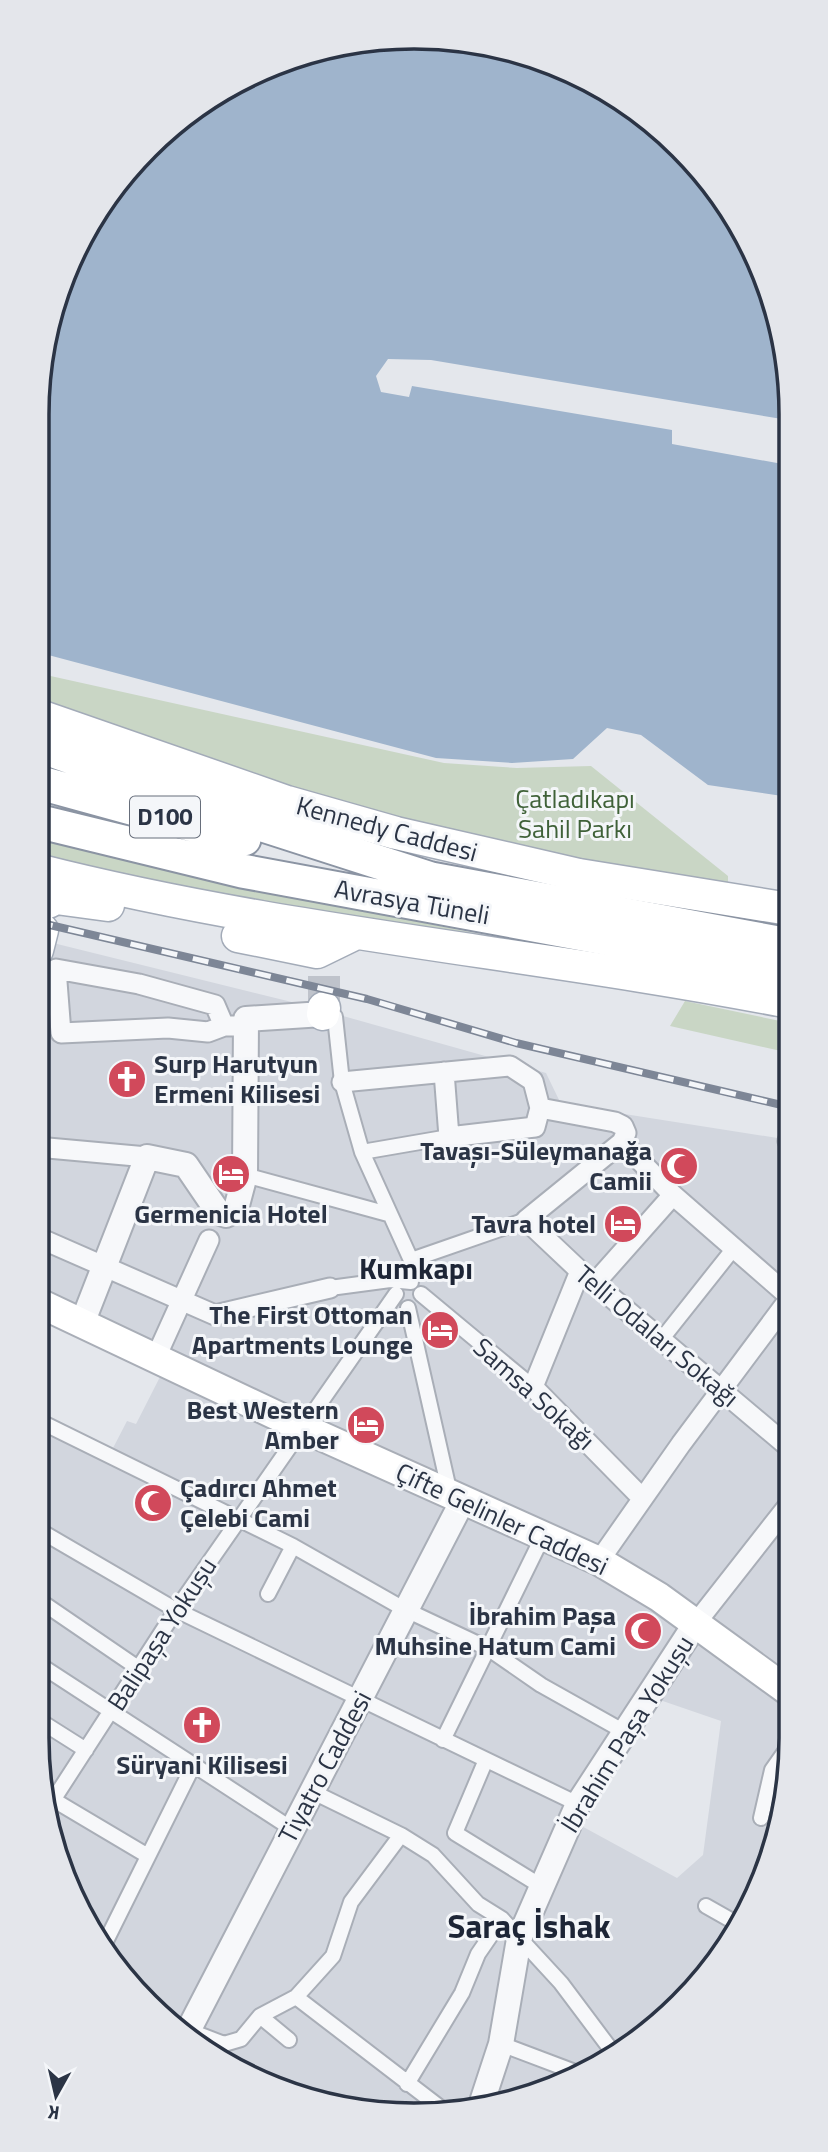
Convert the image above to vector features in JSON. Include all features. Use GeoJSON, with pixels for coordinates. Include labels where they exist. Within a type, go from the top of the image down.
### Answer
{"type":"FeatureCollection","features":[{"type":"Feature","properties":{"kind":"highway"},"geometry":{"type":"LineString","coordinates":[[49,749],[263,825],[431,879],[779,943]]}},
{"type":"Feature","properties":{"kind":"highway","name":"Avrasya Tüneli"},"geometry":{"type":"LineString","coordinates":[[49,785],[293,853],[431,879]]}},
{"type":"Feature","properties":{"kind":"highway","name":"Avrasya Tüneli"},"geometry":{"type":"LineString","coordinates":[[49,824],[242,871],[779,970]]}},
{"type":"Feature","properties":{"kind":"main road","name":"Kennedy Caddesi"},"geometry":{"type":"LineString","coordinates":[[49,719],[287,802],[396,833],[579,875],[779,907]]}},
{"type":"Feature","properties":{"kind":"main road"},"geometry":{"type":"LineString","coordinates":[[49,873],[156,899],[354,934],[680,981],[779,1000]]}},
{"type":"Feature","properties":{"kind":"main road"},"geometry":{"type":"LineString","coordinates":[[49,912],[56,898],[100,906],[156,899],[203,929],[321,958],[354,934]]}},
{"type":"Feature","properties":{"kind":"main road","name":"Çifte Gelinler Caddesi"},"geometry":{"type":"LineString","coordinates":[[49,1309],[83,1321],[301,1427],[599,1560],[696,1623],[779,1684]]}},
{"type":"Feature","properties":{"kind":"street"},"geometry":{"type":"LineString","coordinates":[[49,1148],[147,1157],[186,1165],[218,1212],[226,1215],[236,1209],[245,1175],[238,1024],[215,1005],[139,984],[56,969],[61,1033],[168,1028],[208,1032],[238,1024],[323,1011],[335,1017],[342,1082],[362,1152],[411,1260],[411,1282],[421,1294],[419,1302],[408,1308]]}},
{"type":"Feature","properties":{"kind":"street"},"geometry":{"type":"LineString","coordinates":[[342,1082],[510,1066],[533,1081],[538,1118]]}},
{"type":"Feature","properties":{"kind":"street"},"geometry":{"type":"LineString","coordinates":[[444,1072],[449,1137]]}},
{"type":"Feature","properties":{"kind":"street"},"geometry":{"type":"LineString","coordinates":[[362,1152],[538,1118],[615,1122],[623,1126],[626,1133],[622,1142],[526,1220],[411,1260]]}},
{"type":"Feature","properties":{"kind":"street"},"geometry":{"type":"LineString","coordinates":[[622,1142],[673,1195],[779,1287]]}},
{"type":"Feature","properties":{"kind":"street"},"geometry":{"type":"LineString","coordinates":[[83,1321],[147,1157]]}},
{"type":"Feature","properties":{"kind":"street"},"geometry":{"type":"LineString","coordinates":[[245,1175],[388,1214]]}},
{"type":"Feature","properties":{"kind":"street"},"geometry":{"type":"LineString","coordinates":[[533,1387],[588,1277],[673,1195]]}},
{"type":"Feature","properties":{"kind":"street","name":"Telli Odaları Sokağı"},"geometry":{"type":"LineString","coordinates":[[526,1220],[588,1277],[779,1440]]}},
{"type":"Feature","properties":{"kind":"street"},"geometry":{"type":"LineString","coordinates":[[156,1357],[209,1240]]}},
{"type":"Feature","properties":{"kind":"street"},"geometry":{"type":"LineString","coordinates":[[49,1242],[215,1315],[330,1288],[390,1280],[411,1282]]}},
{"type":"Feature","properties":{"kind":"street"},"geometry":{"type":"LineString","coordinates":[[661,1340],[734,1248]]}},
{"type":"Feature","properties":{"kind":"street"},"geometry":{"type":"LineString","coordinates":[[411,1282],[399,1286],[396,1294],[398,1302],[408,1308],[456,1497]]}},
{"type":"Feature","properties":{"kind":"street","name":"Balipaşa Yokuşu"},"geometry":{"type":"LineString","coordinates":[[54,1795],[301,1427],[396,1294]]}},
{"type":"Feature","properties":{"kind":"street","name":"Samsa Sokağı"},"geometry":{"type":"LineString","coordinates":[[421,1294],[533,1387],[642,1498]]}},
{"type":"Feature","properties":{"kind":"street"},"geometry":{"type":"LineString","coordinates":[[599,1560],[779,1312]]}},
{"type":"Feature","properties":{"kind":"street"},"geometry":{"type":"LineString","coordinates":[[49,1426],[293,1546],[404,1609],[489,1649],[541,1685],[623,1731]]}},
{"type":"Feature","properties":{"kind":"street","name":"Tiyatro Caddesi"},"geometry":{"type":"LineString","coordinates":[[188,2025],[362,1700],[456,1497]]}},
{"type":"Feature","properties":{"kind":"street"},"geometry":{"type":"LineString","coordinates":[[696,1623],[779,1517]]}},
{"type":"Feature","properties":{"kind":"street"},"geometry":{"type":"LineString","coordinates":[[49,1536],[176,1610],[485,1762],[578,1804]]}},
{"type":"Feature","properties":{"kind":"street"},"geometry":{"type":"LineString","coordinates":[[443,1740],[542,1536]]}},
{"type":"Feature","properties":{"kind":"street"},"geometry":{"type":"LineString","coordinates":[[268,1594],[293,1546]]}},
{"type":"Feature","properties":{"kind":"street"},"geometry":{"type":"LineString","coordinates":[[49,1607],[138,1668]]}},
{"type":"Feature","properties":{"kind":"street","name":"İbrahim Paşa Yokuşu"},"geometry":{"type":"LineString","coordinates":[[484,2096],[501,2044],[519,1939],[541,1886],[578,1804],[623,1731],[696,1623]]}},
{"type":"Feature","properties":{"kind":"street"},"geometry":{"type":"LineString","coordinates":[[49,1671],[292,1829]]}},
{"type":"Feature","properties":{"kind":"street"},"geometry":{"type":"LineString","coordinates":[[49,1726],[86,1749]]}},
{"type":"Feature","properties":{"kind":"street"},"geometry":{"type":"LineString","coordinates":[[761,1818],[772,1770],[778,1761]]}},
{"type":"Feature","properties":{"kind":"street"},"geometry":{"type":"LineString","coordinates":[[485,1762],[455,1833],[541,1886]]}},
{"type":"Feature","properties":{"kind":"street"},"geometry":{"type":"LineString","coordinates":[[108,1937],[193,1766]]}},
{"type":"Feature","properties":{"kind":"street"},"geometry":{"type":"LineString","coordinates":[[311,1791],[401,1835],[432,1855],[478,1904],[502,1919],[561,1983],[608,2046]]}},
{"type":"Feature","properties":{"kind":"street"},"geometry":{"type":"LineString","coordinates":[[55,1804],[148,1856]]}},
{"type":"Feature","properties":{"kind":"street"},"geometry":{"type":"LineString","coordinates":[[206,2037],[224,2044],[241,2039],[260,2016],[296,1997],[333,1956],[351,1902],[401,1835]]}},
{"type":"Feature","properties":{"kind":"street"},"geometry":{"type":"LineString","coordinates":[[706,1906],[731,1920]]}},
{"type":"Feature","properties":{"kind":"street"},"geometry":{"type":"LineString","coordinates":[[407,2084],[463,1993],[478,1954],[502,1919]]}},
{"type":"Feature","properties":{"kind":"street"},"geometry":{"type":"LineString","coordinates":[[296,1997],[433,2102]]}},
{"type":"Feature","properties":{"kind":"street"},"geometry":{"type":"LineString","coordinates":[[260,2016],[289,2040]]}},
{"type":"Feature","properties":{"kind":"street"},"geometry":{"type":"LineString","coordinates":[[501,2044],[567,2069]]}},
{"type":"Feature","properties":{"kind":"shaded area"},"geometry":{"type":"Polygon","coordinates":[[[49,942],[304,1005],[546,1073],[561,1104],[779,1138],[779,1676],[612,1560],[49,1302],[49,942]]]}},
{"type":"Feature","properties":{"kind":"shaded area"},"geometry":{"type":"Polygon","coordinates":[[[162,1373],[451,1505],[185,2022],[140,1979],[98,1921],[77,1878],[61,1832],[50,1762],[49,1421],[112,1450],[127,1421],[136,1424],[162,1373]]]}},
{"type":"Feature","properties":{"kind":"shaded area"},"geometry":{"type":"Polygon","coordinates":[[[465,1510],[599,1568],[687,1625],[569,1805],[496,2049],[478,2097],[414,2103],[366,2100],[320,2091],[253,2065],[198,2032],[465,1510]]]}},
{"type":"Feature","properties":{"kind":"shaded area"},"geometry":{"type":"Polygon","coordinates":[[[695,1632],[779,1692],[776,1786],[767,1832],[751,1878],[730,1921],[704,1960],[655,2012],[617,2041],[575,2065],[531,2084],[497,2093],[511,2054],[519,1997],[537,1924],[576,1823],[677,1878],[703,1855],[721,1721],[654,1698],[695,1632]]]}},
{"type":"Feature","properties":{"kind":"green space","name":"Çatladıkapı Sahil Parkı"},"geometry":{"type":"Polygon","coordinates":[[[49,676],[444,763],[517,768],[591,766],[728,876],[728,883],[562,860],[420,829],[49,712],[49,676]]]}},
{"type":"Feature","properties":{"kind":"green space"},"geometry":{"type":"Polygon","coordinates":[[[49,839],[263,891],[510,940],[509,944],[245,902],[49,856],[49,839]]]}},
{"type":"Feature","properties":{"kind":"green space"},"geometry":{"type":"Polygon","coordinates":[[[685,1001],[779,1021],[779,1051],[670,1026],[685,1001]]]}},
{"type":"Feature","properties":{"kind":"water"},"geometry":{"type":"Polygon","coordinates":[[[390,50],[462,52],[531,68],[596,98],[655,140],[704,192],[741,253],[767,320],[778,390],[779,418],[431,360],[388,359],[376,376],[381,392],[409,397],[412,386],[672,430],[672,444],[779,463],[779,796],[708,785],[641,735],[607,728],[573,759],[512,763],[436,758],[49,655],[49,414],[52,366],[68,297],[98,231],[124,192],[156,156],[211,111],[253,87],[297,68],[343,56],[390,50]]]}},
{"type":"Feature","properties":{"kind":"tunnel"},"geometry":{"type":"LineString","coordinates":[[324,965],[324,1008]]}},
{"type":"Feature","properties":{"kind":"railway"},"geometry":{"type":"LineString","coordinates":[[49,925],[367,999],[516,1043],[779,1104]]}},
{"type":"Feature","properties":{"kind":"place","name":"Surp Harutyun Ermeni Kilisesi"},"geometry":{"type":"Point","coordinates":[127,1079]}},
{"type":"Feature","properties":{"kind":"place","name":"Tavaşı-Süleymanağa Camii"},"geometry":{"type":"Point","coordinates":[679,1166]}},
{"type":"Feature","properties":{"kind":"place","name":"Germenicia Hotel"},"geometry":{"type":"Point","coordinates":[231,1174]}},
{"type":"Feature","properties":{"kind":"place","name":"Tavra hotel"},"geometry":{"type":"Point","coordinates":[623,1224]}},
{"type":"Feature","properties":{"kind":"place","name":"The First Ottoman Apartments Lounge"},"geometry":{"type":"Point","coordinates":[440,1330]}},
{"type":"Feature","properties":{"kind":"place","name":"Best Western Amber"},"geometry":{"type":"Point","coordinates":[366,1425]}},
{"type":"Feature","properties":{"kind":"place","name":"Çadırcı Ahmet Çelebi Cami"},"geometry":{"type":"Point","coordinates":[153,1503]}},
{"type":"Feature","properties":{"kind":"place","name":"İbrahim Paşa Muhsine Hatum Cami"},"geometry":{"type":"Point","coordinates":[643,1631]}},
{"type":"Feature","properties":{"kind":"place","name":"Süryani Kilisesi"},"geometry":{"type":"Point","coordinates":[202,1725]}},
{"type":"Feature","properties":{"kind":"district","name":"Kumkapı"},"geometry":{"type":"Point","coordinates":[416,1269]}},
{"type":"Feature","properties":{"kind":"district","name":"Saraç İshak"},"geometry":{"type":"Point","coordinates":[529,1926]}}]}
